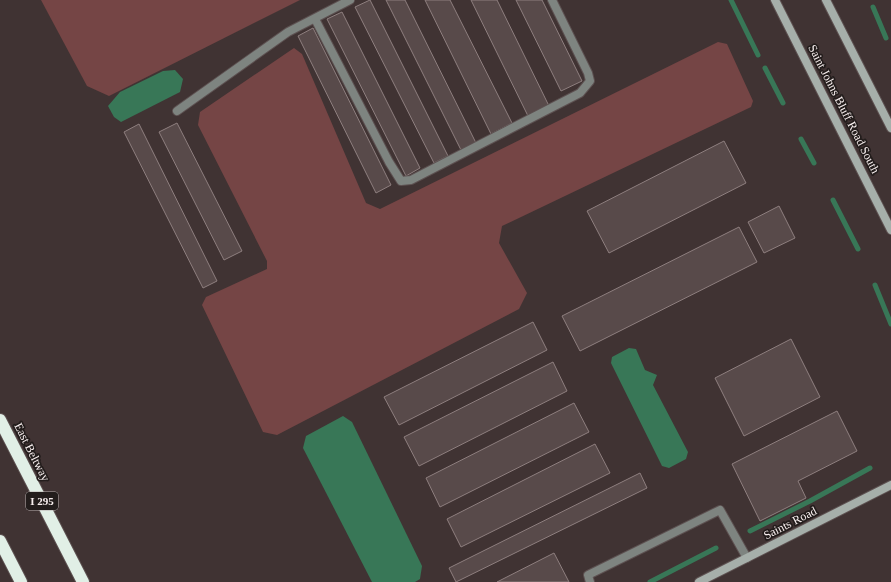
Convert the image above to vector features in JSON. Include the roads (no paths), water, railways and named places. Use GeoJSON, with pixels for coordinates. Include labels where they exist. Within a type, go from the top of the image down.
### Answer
{"type":"FeatureCollection","features":[{"type":"Feature","properties":{"kind":"highway","name":"East Beltway"},"geometry":{"type":"LineString","coordinates":[[0,420],[83,582]]}},
{"type":"Feature","properties":{"kind":"highway"},"geometry":{"type":"LineString","coordinates":[[0,541],[21,582]]}},
{"type":"Feature","properties":{"kind":"main road","name":"Saint Johns Bluff Road South"},"geometry":{"type":"LineString","coordinates":[[775,0],[891,230]]}},
{"type":"Feature","properties":{"kind":"main road"},"geometry":{"type":"LineString","coordinates":[[826,0],[891,128]]}},
{"type":"Feature","properties":{"kind":"main road","name":"Saints Road"},"geometry":{"type":"LineString","coordinates":[[699,582],[891,485]]}},
{"type":"Feature","properties":{"kind":"lane"},"geometry":{"type":"LineString","coordinates":[[177,111],[288,32],[350,0]]}},
{"type":"Feature","properties":{"kind":"lane"},"geometry":{"type":"LineString","coordinates":[[314,19],[401,182],[411,180],[580,93],[590,82],[588,72],[552,0]]}},
{"type":"Feature","properties":{"kind":"lane"},"geometry":{"type":"LineString","coordinates":[[590,582],[588,574],[720,510],[747,558]]}},
{"type":"Feature","properties":{"kind":"waterway"},"geometry":{"type":"LineString","coordinates":[[731,0],[758,55]]}},
{"type":"Feature","properties":{"kind":"waterway"},"geometry":{"type":"LineString","coordinates":[[873,7],[886,38]]}},
{"type":"Feature","properties":{"kind":"waterway"},"geometry":{"type":"LineString","coordinates":[[765,68],[783,103]]}},
{"type":"Feature","properties":{"kind":"waterway"},"geometry":{"type":"LineString","coordinates":[[801,139],[814,163]]}},
{"type":"Feature","properties":{"kind":"waterway"},"geometry":{"type":"LineString","coordinates":[[833,200],[858,249]]}},
{"type":"Feature","properties":{"kind":"waterway"},"geometry":{"type":"LineString","coordinates":[[875,285],[891,324]]}},
{"type":"Feature","properties":{"kind":"waterway"},"geometry":{"type":"LineString","coordinates":[[750,531],[810,501],[870,468]]}},
{"type":"Feature","properties":{"kind":"waterway"},"geometry":{"type":"LineString","coordinates":[[650,582],[716,548]]}}]}
